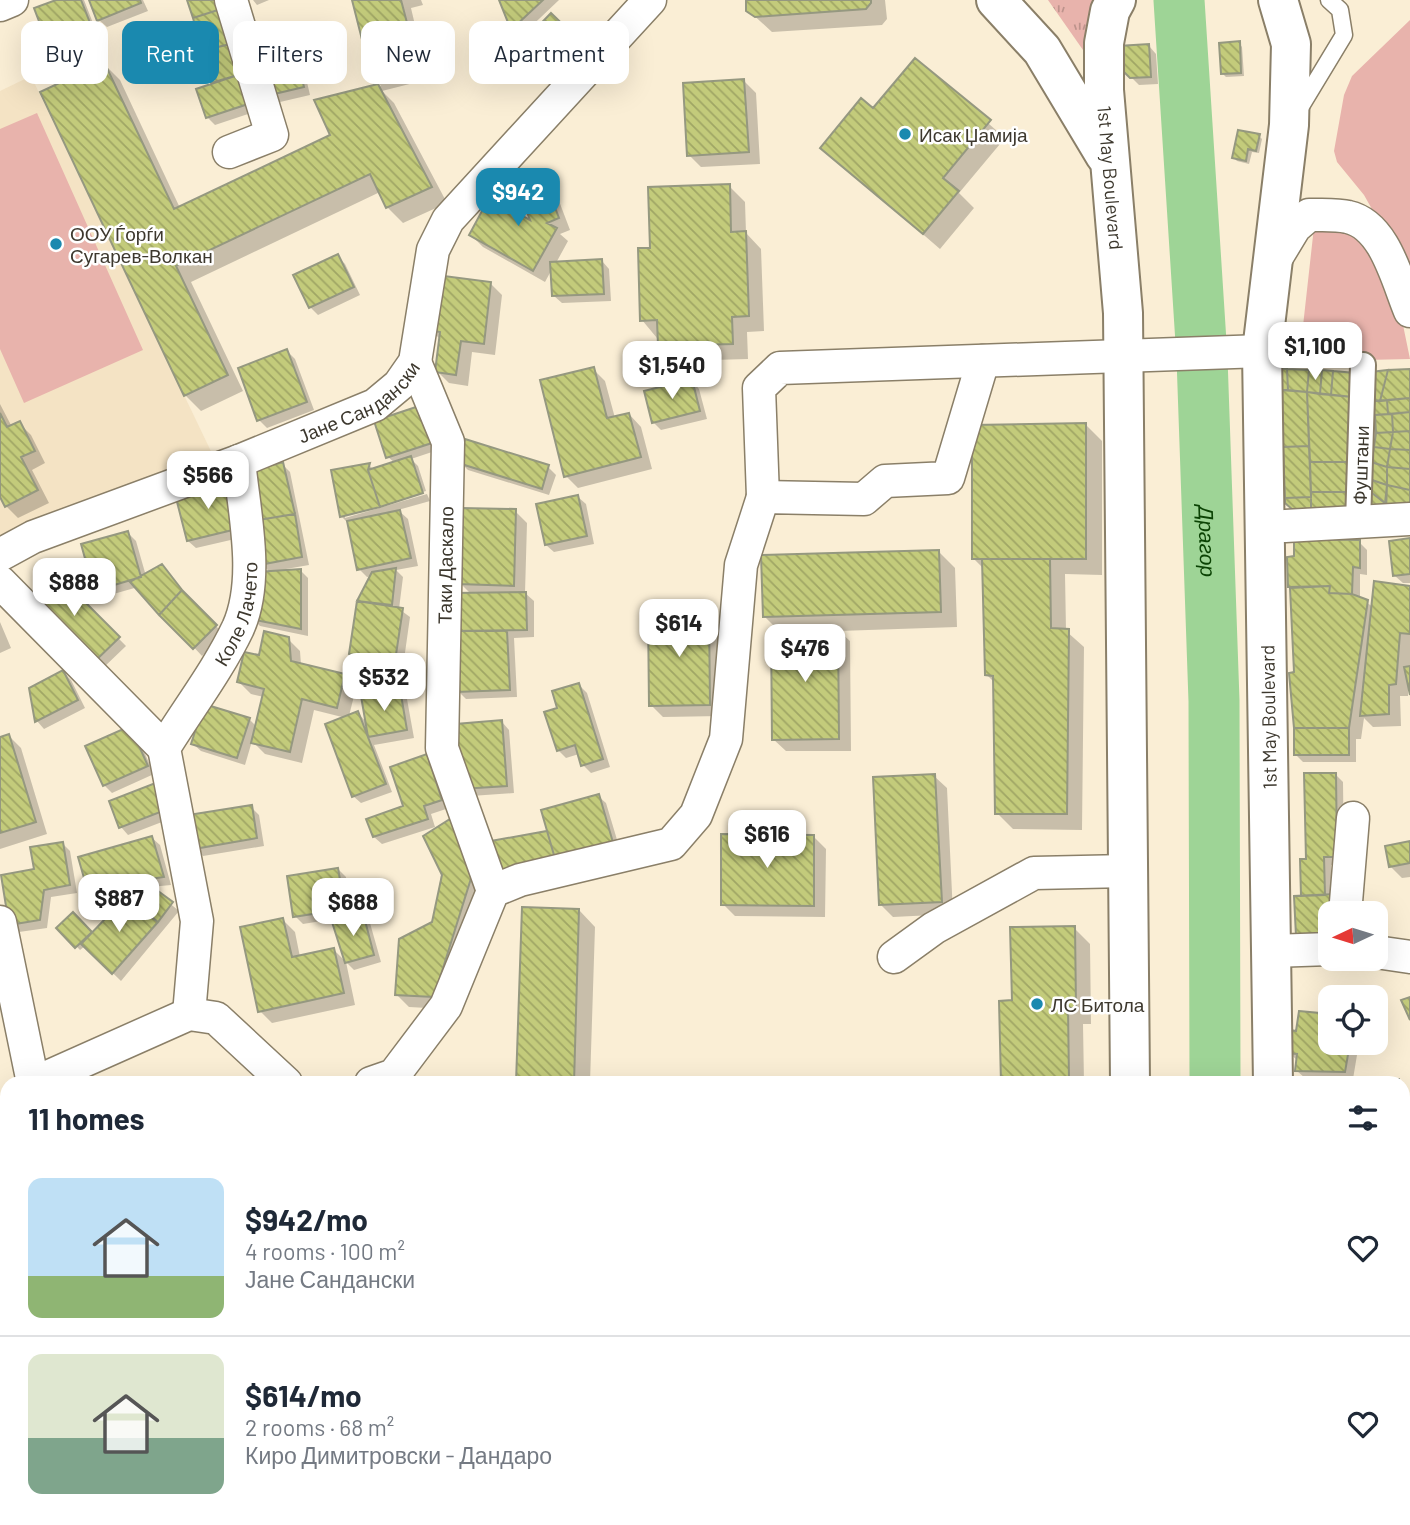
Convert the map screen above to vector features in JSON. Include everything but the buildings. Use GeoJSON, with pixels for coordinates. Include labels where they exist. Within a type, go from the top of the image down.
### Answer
{"type":"FeatureCollection","features":[{"type":"Feature","properties":{"kind":"main road"},"geometry":{"type":"LineString","coordinates":[[996,0],[1042,50],[1110,163]]}},
{"type":"Feature","properties":{"kind":"main road","name":"1st May Boulevard"},"geometry":{"type":"LineString","coordinates":[[1116,0],[1110,11],[1104,43],[1110,163],[1123,313],[1130,1076]]}},
{"type":"Feature","properties":{"kind":"main road","name":"1st May Boulevard"},"geometry":{"type":"LineString","coordinates":[[1273,1076],[1262,351],[1289,125],[1291,44],[1278,0]]}},
{"type":"Feature","properties":{"kind":"street"},"geometry":{"type":"LineString","coordinates":[[0,5],[12,0]]}},
{"type":"Feature","properties":{"kind":"street"},"geometry":{"type":"LineString","coordinates":[[229,152],[272,135],[231,0]]}},
{"type":"Feature","properties":{"kind":"street","name":"Јане Сандански"},"geometry":{"type":"LineString","coordinates":[[0,555],[33,537],[239,461],[375,405],[399,385],[415,362],[433,250],[448,220],[649,0]]}},
{"type":"Feature","properties":{"kind":"street"},"geometry":{"type":"LineString","coordinates":[[1272,265],[1295,227],[1310,215],[1348,217],[1363,223],[1377,234],[1410,311]]}},
{"type":"Feature","properties":{"kind":"street"},"geometry":{"type":"LineString","coordinates":[[391,1076],[446,1006],[493,891],[520,880],[671,844],[696,815],[726,739],[741,565],[763,497],[759,388],[780,368],[1262,351]]}},
{"type":"Feature","properties":{"kind":"street"},"geometry":{"type":"LineString","coordinates":[[763,497],[864,499],[885,481],[948,478],[983,360]]}},
{"type":"Feature","properties":{"kind":"street","name":"Таки Даскало"},"geometry":{"type":"LineString","coordinates":[[415,362],[448,442],[442,748],[493,891]]}},
{"type":"Feature","properties":{"kind":"street","name":"Фуштани"},"geometry":{"type":"LineString","coordinates":[[1358,523],[1363,365]]}},
{"type":"Feature","properties":{"kind":"street","name":"Коле Лачето"},"geometry":{"type":"LineString","coordinates":[[164,748],[239,626],[247,590],[248,555],[239,461]]}},
{"type":"Feature","properties":{"kind":"street"},"geometry":{"type":"LineString","coordinates":[[1285,526],[1410,519]]}},
{"type":"Feature","properties":{"kind":"street"},"geometry":{"type":"LineString","coordinates":[[0,582],[164,748],[197,921],[190,1014]]}},
{"type":"Feature","properties":{"kind":"street"},"geometry":{"type":"LineString","coordinates":[[1346,901],[1353,818]]}},
{"type":"Feature","properties":{"kind":"street"},"geometry":{"type":"LineString","coordinates":[[894,957],[934,928],[1034,873],[1128,871]]}},
{"type":"Feature","properties":{"kind":"street"},"geometry":{"type":"LineString","coordinates":[[0,922],[32,1076]]}},
{"type":"Feature","properties":{"kind":"street"},"geometry":{"type":"LineString","coordinates":[[1272,951],[1318,949]]}},
{"type":"Feature","properties":{"kind":"street"},"geometry":{"type":"LineString","coordinates":[[1388,954],[1410,957]]}},
{"type":"Feature","properties":{"kind":"street"},"geometry":{"type":"LineString","coordinates":[[49,1076],[190,1014],[216,1018],[278,1076]]}},
{"type":"Feature","properties":{"kind":"lane"},"geometry":{"type":"LineString","coordinates":[[1289,125],[1344,35],[1340,10],[1329,0]]}},
{"type":"Feature","properties":{"kind":"shaded area","name":"ООУ Ѓорѓи Сугарев-Волкан"},"geometry":{"type":"Polygon","coordinates":[[[21,81],[21,84],[35,84],[219,468],[0,555],[0,91],[21,81]]]}},
{"type":"Feature","properties":{"kind":"green space"},"geometry":{"type":"Polygon","coordinates":[[[1048,0],[1101,0],[1090,60],[1048,0]]]}},
{"type":"Feature","properties":{"kind":"green space"},"geometry":{"type":"Polygon","coordinates":[[[1410,20],[1410,305],[1377,218],[1364,195],[1337,162],[1334,151],[1344,95],[1352,76],[1410,20]]]}},
{"type":"Feature","properties":{"kind":"green space"},"geometry":{"type":"Polygon","coordinates":[[[37,113],[143,350],[24,403],[0,349],[0,129],[37,113]]]}},
{"type":"Feature","properties":{"kind":"green space"},"geometry":{"type":"Polygon","coordinates":[[[1315,218],[1350,220],[1409,313],[1403,325],[1410,359],[1320,361],[1312,349],[1301,344],[1315,218]]]}},
{"type":"Feature","properties":{"kind":"waterway","name":"Драгор"},"geometry":{"type":"LineString","coordinates":[[1179,0],[1202,358],[1214,701],[1215,1076]]}},
{"type":"Feature","properties":{"kind":"place","name":"Исак Џамија"},"geometry":{"type":"Point","coordinates":[905,134]}},
{"type":"Feature","properties":{"kind":"place","name":"ООУ Ѓорѓи Сугарев-Волкан"},"geometry":{"type":"Point","coordinates":[56,244]}},
{"type":"Feature","properties":{"kind":"place","name":"ЛС Битола"},"geometry":{"type":"Point","coordinates":[1037,1004]}}]}
